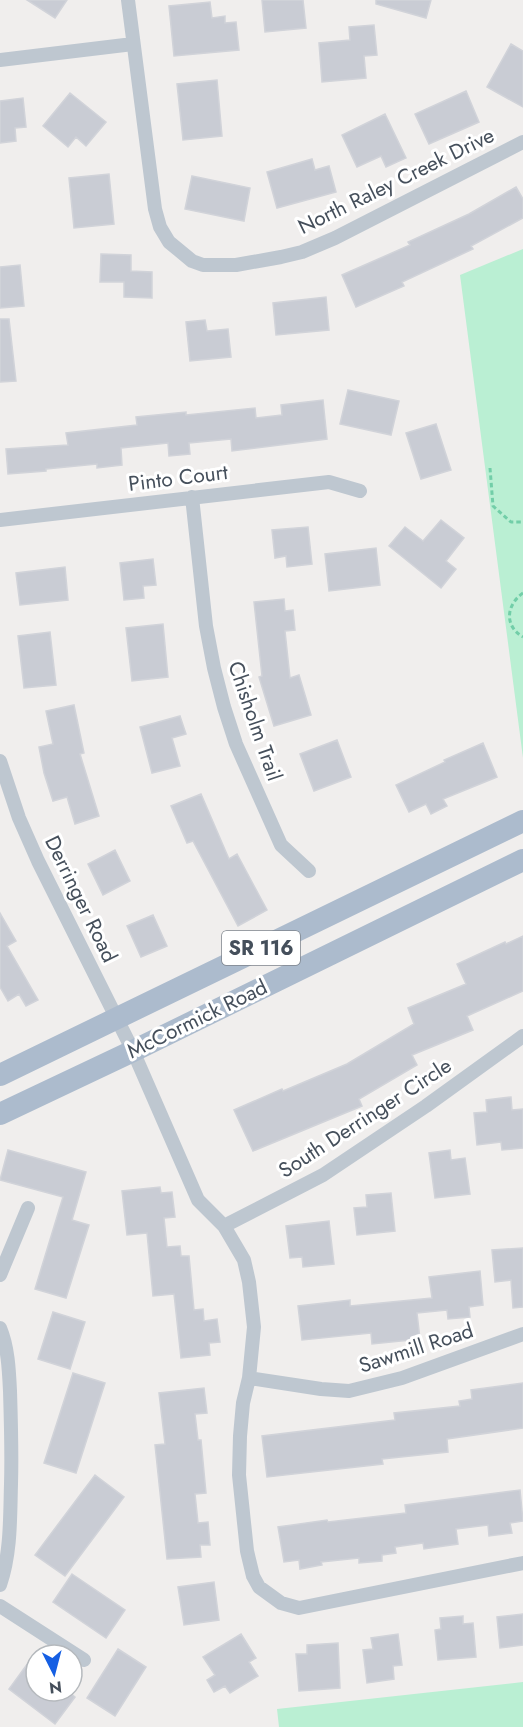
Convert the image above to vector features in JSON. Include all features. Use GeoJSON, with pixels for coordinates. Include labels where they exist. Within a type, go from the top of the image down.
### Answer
{"type":"FeatureCollection","features":[{"type":"Feature","properties":{"kind":"main road","name":"McCormick Road"},"geometry":{"type":"LineString","coordinates":[[0,1075],[523,821]]}},
{"type":"Feature","properties":{"kind":"main road","name":"McCormick Road"},"geometry":{"type":"LineString","coordinates":[[0,1114],[523,860]]}},
{"type":"Feature","properties":{"kind":"street"},"geometry":{"type":"LineString","coordinates":[[0,60],[133,44],[128,0]]}},
{"type":"Feature","properties":{"kind":"street","name":"North Raley Creek Drive"},"geometry":{"type":"LineString","coordinates":[[133,44],[155,208],[160,227],[169,242],[192,261],[203,265],[236,265],[302,252],[335,238],[523,142]]}},
{"type":"Feature","properties":{"kind":"street","name":"Pinto Court"},"geometry":{"type":"LineString","coordinates":[[0,520],[329,482],[360,491]]}},
{"type":"Feature","properties":{"kind":"street","name":"Chisholm Trail"},"geometry":{"type":"LineString","coordinates":[[192,497],[206,626],[224,707],[236,744],[281,845],[309,871]]}},
{"type":"Feature","properties":{"kind":"street","name":"Derringer Road"},"geometry":{"type":"LineString","coordinates":[[0,762],[19,818],[38,861],[133,1051],[198,1200],[224,1226],[244,1260],[254,1327],[249,1378],[243,1402],[239,1475],[247,1551],[253,1576],[259,1587],[281,1603],[299,1608],[523,1563]]}},
{"type":"Feature","properties":{"kind":"street","name":"South Derringer Circle"},"geometry":{"type":"LineString","coordinates":[[224,1226],[323,1175],[426,1106],[523,1036]]}},
{"type":"Feature","properties":{"kind":"street"},"geometry":{"type":"LineString","coordinates":[[0,1275],[28,1208]]}},
{"type":"Feature","properties":{"kind":"street"},"geometry":{"type":"LineString","coordinates":[[0,1328],[9,1369],[12,1434],[9,1539],[0,1585]]}},
{"type":"Feature","properties":{"kind":"street","name":"Sawmill Road"},"geometry":{"type":"LineString","coordinates":[[249,1378],[349,1391],[402,1378],[523,1334]]}},
{"type":"Feature","properties":{"kind":"street"},"geometry":{"type":"LineString","coordinates":[[0,1606],[58,1643]]}},
{"type":"Feature","properties":{"kind":"path"},"geometry":{"type":"LineString","coordinates":[[490,468],[493,506],[511,522],[523,522]]}},
{"type":"Feature","properties":{"kind":"path"},"geometry":{"type":"LineString","coordinates":[[523,593],[512,603],[510,610],[512,626],[523,637]]}},
{"type":"Feature","properties":{"kind":"green space"},"geometry":{"type":"Polygon","coordinates":[[[523,249],[523,758],[460,275],[523,249]]]}},
{"type":"Feature","properties":{"kind":"green space"},"geometry":{"type":"Polygon","coordinates":[[[523,1682],[523,1727],[279,1727],[277,1709],[523,1682]]]}},
{"type":"Feature","properties":{"kind":"building"},"geometry":{"type":"Polygon","coordinates":[[[27,0],[67,0],[55,18],[27,0]]]}},
{"type":"Feature","properties":{"kind":"building"},"geometry":{"type":"Polygon","coordinates":[[[262,0],[303,0],[306,28],[265,32],[262,0]]]}},
{"type":"Feature","properties":{"kind":"building"},"geometry":{"type":"Polygon","coordinates":[[[376,0],[431,0],[426,18],[376,4],[376,0]]]}},
{"type":"Feature","properties":{"kind":"building"},"geometry":{"type":"Polygon","coordinates":[[[210,2],[212,18],[225,16],[225,23],[236,22],[239,50],[174,56],[169,6],[210,2]]]}},
{"type":"Feature","properties":{"kind":"building"},"geometry":{"type":"Polygon","coordinates":[[[374,25],[377,55],[364,56],[366,78],[322,82],[319,43],[350,40],[349,27],[374,25]]]}},
{"type":"Feature","properties":{"kind":"building"},"geometry":{"type":"Polygon","coordinates":[[[511,44],[523,51],[523,107],[487,87],[511,44]]]}},
{"type":"Feature","properties":{"kind":"building"},"geometry":{"type":"Polygon","coordinates":[[[217,80],[222,136],[183,140],[177,84],[217,80]]]}},
{"type":"Feature","properties":{"kind":"building"},"geometry":{"type":"Polygon","coordinates":[[[466,91],[479,122],[429,144],[415,114],[466,91]]]}},
{"type":"Feature","properties":{"kind":"building"},"geometry":{"type":"Polygon","coordinates":[[[70,93],[106,122],[86,146],[76,137],[68,147],[43,126],[70,93]]]}},
{"type":"Feature","properties":{"kind":"building"},"geometry":{"type":"Polygon","coordinates":[[[23,98],[26,127],[15,128],[16,141],[0,143],[0,101],[23,98]]]}},
{"type":"Feature","properties":{"kind":"building"},"geometry":{"type":"Polygon","coordinates":[[[385,114],[406,158],[386,167],[381,156],[357,167],[342,135],[385,114]]]}},
{"type":"Feature","properties":{"kind":"building"},"geometry":{"type":"Polygon","coordinates":[[[312,159],[315,170],[329,166],[336,192],[277,208],[267,172],[312,159]]]}},
{"type":"Feature","properties":{"kind":"building"},"geometry":{"type":"Polygon","coordinates":[[[109,174],[114,224],[74,228],[69,178],[109,174]]]}},
{"type":"Feature","properties":{"kind":"building"},"geometry":{"type":"Polygon","coordinates":[[[192,176],[250,188],[244,221],[185,209],[192,176]]]}},
{"type":"Feature","properties":{"kind":"building"},"geometry":{"type":"Polygon","coordinates":[[[516,187],[523,199],[523,218],[471,246],[473,249],[402,282],[404,286],[356,307],[342,275],[410,245],[408,242],[469,214],[516,187]]]}},
{"type":"Feature","properties":{"kind":"building"},"geometry":{"type":"Polygon","coordinates":[[[101,254],[131,255],[131,271],[152,272],[152,298],[124,297],[124,282],[100,282],[101,254]]]}},
{"type":"Feature","properties":{"kind":"building"},"geometry":{"type":"Polygon","coordinates":[[[20,265],[24,306],[0,308],[0,267],[20,265]]]}},
{"type":"Feature","properties":{"kind":"building"},"geometry":{"type":"Polygon","coordinates":[[[326,297],[329,330],[276,335],[273,303],[326,297]]]}},
{"type":"Feature","properties":{"kind":"building"},"geometry":{"type":"Polygon","coordinates":[[[0,319],[9,319],[16,381],[0,382],[0,319]]]}},
{"type":"Feature","properties":{"kind":"building"},"geometry":{"type":"Polygon","coordinates":[[[205,320],[207,331],[228,329],[231,357],[190,361],[186,322],[205,320]]]}},
{"type":"Feature","properties":{"kind":"building"},"geometry":{"type":"Polygon","coordinates":[[[348,390],[399,401],[391,435],[340,424],[348,390]]]}},
{"type":"Feature","properties":{"kind":"building"},"geometry":{"type":"Polygon","coordinates":[[[323,400],[327,439],[232,451],[231,439],[189,443],[190,454],[169,456],[168,443],[121,448],[122,465],[97,468],[97,464],[8,474],[6,449],[68,445],[66,433],[137,425],[136,417],[186,412],[186,415],[255,408],[256,418],[282,415],[281,405],[323,400]]]}},
{"type":"Feature","properties":{"kind":"building"},"geometry":{"type":"Polygon","coordinates":[[[436,424],[451,470],[421,479],[406,433],[436,424]]]}},
{"type":"Feature","properties":{"kind":"building"},"geometry":{"type":"Polygon","coordinates":[[[441,520],[464,538],[446,561],[456,569],[441,588],[389,546],[405,527],[423,541],[441,520]]]}},
{"type":"Feature","properties":{"kind":"building"},"geometry":{"type":"Polygon","coordinates":[[[308,527],[312,564],[287,567],[286,556],[275,558],[272,530],[308,527]]]}},
{"type":"Feature","properties":{"kind":"building"},"geometry":{"type":"Polygon","coordinates":[[[376,548],[380,585],[329,591],[325,554],[376,548]]]}},
{"type":"Feature","properties":{"kind":"building"},"geometry":{"type":"Polygon","coordinates":[[[153,559],[156,585],[143,586],[144,598],[124,600],[120,563],[153,559]]]}},
{"type":"Feature","properties":{"kind":"building"},"geometry":{"type":"Polygon","coordinates":[[[65,567],[68,600],[20,605],[16,573],[65,567]]]}},
{"type":"Feature","properties":{"kind":"building"},"geometry":{"type":"Polygon","coordinates":[[[284,599],[285,611],[293,610],[295,630],[285,631],[290,678],[299,675],[311,715],[274,726],[259,677],[262,676],[254,602],[284,599]]]}},
{"type":"Feature","properties":{"kind":"building"},"geometry":{"type":"Polygon","coordinates":[[[163,624],[168,677],[132,681],[126,628],[163,624]]]}},
{"type":"Feature","properties":{"kind":"building"},"geometry":{"type":"Polygon","coordinates":[[[50,632],[56,685],[24,688],[18,636],[50,632]]]}},
{"type":"Feature","properties":{"kind":"building"},"geometry":{"type":"Polygon","coordinates":[[[74,705],[84,753],[80,754],[99,816],[75,824],[67,797],[53,801],[39,747],[53,744],[46,711],[74,705]]]}},
{"type":"Feature","properties":{"kind":"building"},"geometry":{"type":"Polygon","coordinates":[[[180,716],[186,734],[172,738],[180,766],[152,773],[140,727],[180,716]]]}},
{"type":"Feature","properties":{"kind":"building"},"geometry":{"type":"Polygon","coordinates":[[[337,740],[351,777],[314,791],[300,754],[337,740]]]}},
{"type":"Feature","properties":{"kind":"building"},"geometry":{"type":"Polygon","coordinates":[[[483,743],[497,777],[443,799],[447,806],[431,814],[426,804],[409,812],[396,785],[483,743]]]}},
{"type":"Feature","properties":{"kind":"building"},"geometry":{"type":"Polygon","coordinates":[[[201,794],[229,859],[237,854],[267,910],[238,926],[193,841],[187,843],[171,806],[201,794]]]}},
{"type":"Feature","properties":{"kind":"building"},"geometry":{"type":"Polygon","coordinates":[[[115,850],[130,881],[103,895],[88,864],[115,850]]]}},
{"type":"Feature","properties":{"kind":"building"},"geometry":{"type":"Polygon","coordinates":[[[0,913],[16,941],[7,946],[38,1000],[26,1006],[19,994],[8,1001],[0,987],[0,913]]]}},
{"type":"Feature","properties":{"kind":"building"},"geometry":{"type":"Polygon","coordinates":[[[153,915],[167,946],[141,957],[127,926],[153,915]]]}},
{"type":"Feature","properties":{"kind":"building"},"geometry":{"type":"Polygon","coordinates":[[[523,936],[523,991],[467,1016],[473,1030],[412,1055],[417,1065],[359,1099],[362,1106],[253,1151],[234,1110],[347,1064],[414,1024],[408,1008],[466,984],[457,964],[523,936]]]}},
{"type":"Feature","properties":{"kind":"building"},"geometry":{"type":"Polygon","coordinates":[[[511,1097],[512,1110],[523,1109],[523,1148],[502,1150],[501,1142],[477,1145],[474,1113],[487,1112],[486,1100],[511,1097]]]}},
{"type":"Feature","properties":{"kind":"building"},"geometry":{"type":"Polygon","coordinates":[[[8,1150],[86,1172],[72,1220],[89,1225],[66,1298],[35,1289],[63,1197],[0,1180],[8,1150]]]}},
{"type":"Feature","properties":{"kind":"building"},"geometry":{"type":"Polygon","coordinates":[[[450,1150],[451,1160],[465,1158],[470,1194],[435,1198],[429,1153],[450,1150]]]}},
{"type":"Feature","properties":{"kind":"building"},"geometry":{"type":"Polygon","coordinates":[[[160,1187],[161,1193],[172,1192],[175,1217],[164,1218],[167,1247],[180,1246],[181,1256],[189,1256],[194,1310],[203,1309],[204,1321],[217,1319],[220,1342],[209,1343],[210,1355],[181,1358],[174,1294],[153,1296],[147,1233],[127,1235],[122,1191],[160,1187]]]}},
{"type":"Feature","properties":{"kind":"building"},"geometry":{"type":"Polygon","coordinates":[[[391,1193],[395,1231],[357,1235],[354,1208],[367,1207],[366,1195],[391,1193]]]}},
{"type":"Feature","properties":{"kind":"building"},"geometry":{"type":"Polygon","coordinates":[[[329,1221],[334,1264],[303,1267],[302,1257],[290,1258],[286,1226],[329,1221]]]}},
{"type":"Feature","properties":{"kind":"building"},"geometry":{"type":"Polygon","coordinates":[[[523,1248],[523,1307],[513,1308],[511,1280],[495,1282],[492,1250],[523,1248]]]}},
{"type":"Feature","properties":{"kind":"building"},"geometry":{"type":"Polygon","coordinates":[[[480,1271],[483,1305],[469,1307],[470,1317],[448,1319],[447,1310],[417,1313],[420,1339],[372,1344],[371,1333],[302,1340],[298,1306],[350,1300],[350,1306],[432,1298],[429,1277],[480,1271]]]}},
{"type":"Feature","properties":{"kind":"building"},"geometry":{"type":"Polygon","coordinates":[[[53,1312],[85,1322],[70,1369],[38,1359],[53,1312]]]}},
{"type":"Feature","properties":{"kind":"building"},"geometry":{"type":"Polygon","coordinates":[[[73,1373],[105,1383],[76,1473],[44,1463],[73,1373]]]}},
{"type":"Feature","properties":{"kind":"building"},"geometry":{"type":"Polygon","coordinates":[[[523,1383],[523,1428],[447,1439],[448,1452],[382,1459],[383,1464],[267,1477],[262,1436],[395,1420],[394,1413],[460,1406],[459,1401],[472,1399],[471,1390],[523,1383]]]}},
{"type":"Feature","properties":{"kind":"building"},"geometry":{"type":"Polygon","coordinates":[[[204,1388],[207,1413],[195,1414],[198,1440],[201,1440],[206,1493],[195,1494],[198,1523],[208,1522],[210,1545],[200,1545],[201,1557],[167,1559],[155,1445],[165,1444],[159,1393],[204,1388]]]}},
{"type":"Feature","properties":{"kind":"building"},"geometry":{"type":"Polygon","coordinates":[[[95,1475],[124,1497],[65,1576],[35,1555],[95,1475]]]}},
{"type":"Feature","properties":{"kind":"building"},"geometry":{"type":"Polygon","coordinates":[[[520,1490],[523,1521],[510,1523],[512,1533],[489,1536],[488,1525],[456,1529],[458,1544],[424,1549],[423,1543],[395,1547],[396,1553],[382,1555],[382,1561],[359,1563],[359,1558],[321,1562],[322,1565],[300,1569],[299,1560],[284,1562],[278,1527],[406,1513],[405,1505],[520,1490]]]}},
{"type":"Feature","properties":{"kind":"building"},"geometry":{"type":"Polygon","coordinates":[[[72,1574],[125,1610],[106,1638],[53,1602],[72,1574]]]}},
{"type":"Feature","properties":{"kind":"building"},"geometry":{"type":"Polygon","coordinates":[[[214,1582],[219,1620],[184,1625],[178,1587],[214,1582]]]}},
{"type":"Feature","properties":{"kind":"building"},"geometry":{"type":"Polygon","coordinates":[[[523,1614],[523,1645],[500,1648],[497,1617],[523,1614]]]}},
{"type":"Feature","properties":{"kind":"building"},"geometry":{"type":"Polygon","coordinates":[[[463,1616],[463,1624],[473,1623],[476,1657],[438,1660],[435,1630],[441,1629],[440,1618],[463,1616]]]}},
{"type":"Feature","properties":{"kind":"building"},"geometry":{"type":"Polygon","coordinates":[[[241,1634],[256,1658],[249,1662],[258,1676],[230,1693],[225,1686],[214,1692],[207,1680],[215,1675],[203,1657],[241,1634]]]}},
{"type":"Feature","properties":{"kind":"building"},"geometry":{"type":"Polygon","coordinates":[[[398,1634],[402,1665],[393,1666],[394,1679],[367,1683],[363,1650],[373,1649],[371,1638],[398,1634]]]}},
{"type":"Feature","properties":{"kind":"building"},"geometry":{"type":"Polygon","coordinates":[[[338,1643],[340,1688],[299,1691],[296,1654],[307,1654],[307,1645],[338,1643]]]}},
{"type":"Feature","properties":{"kind":"building"},"geometry":{"type":"Polygon","coordinates":[[[118,1649],[146,1667],[115,1716],[87,1698],[118,1649]]]}},
{"type":"Feature","properties":{"kind":"building"},"geometry":{"type":"Polygon","coordinates":[[[24,1668],[24,1700],[9,1689],[24,1668]]]}},
{"type":"Feature","properties":{"kind":"building"},"geometry":{"type":"Polygon","coordinates":[[[27,1703],[71,1703],[55,1724],[27,1703]]]}}]}
